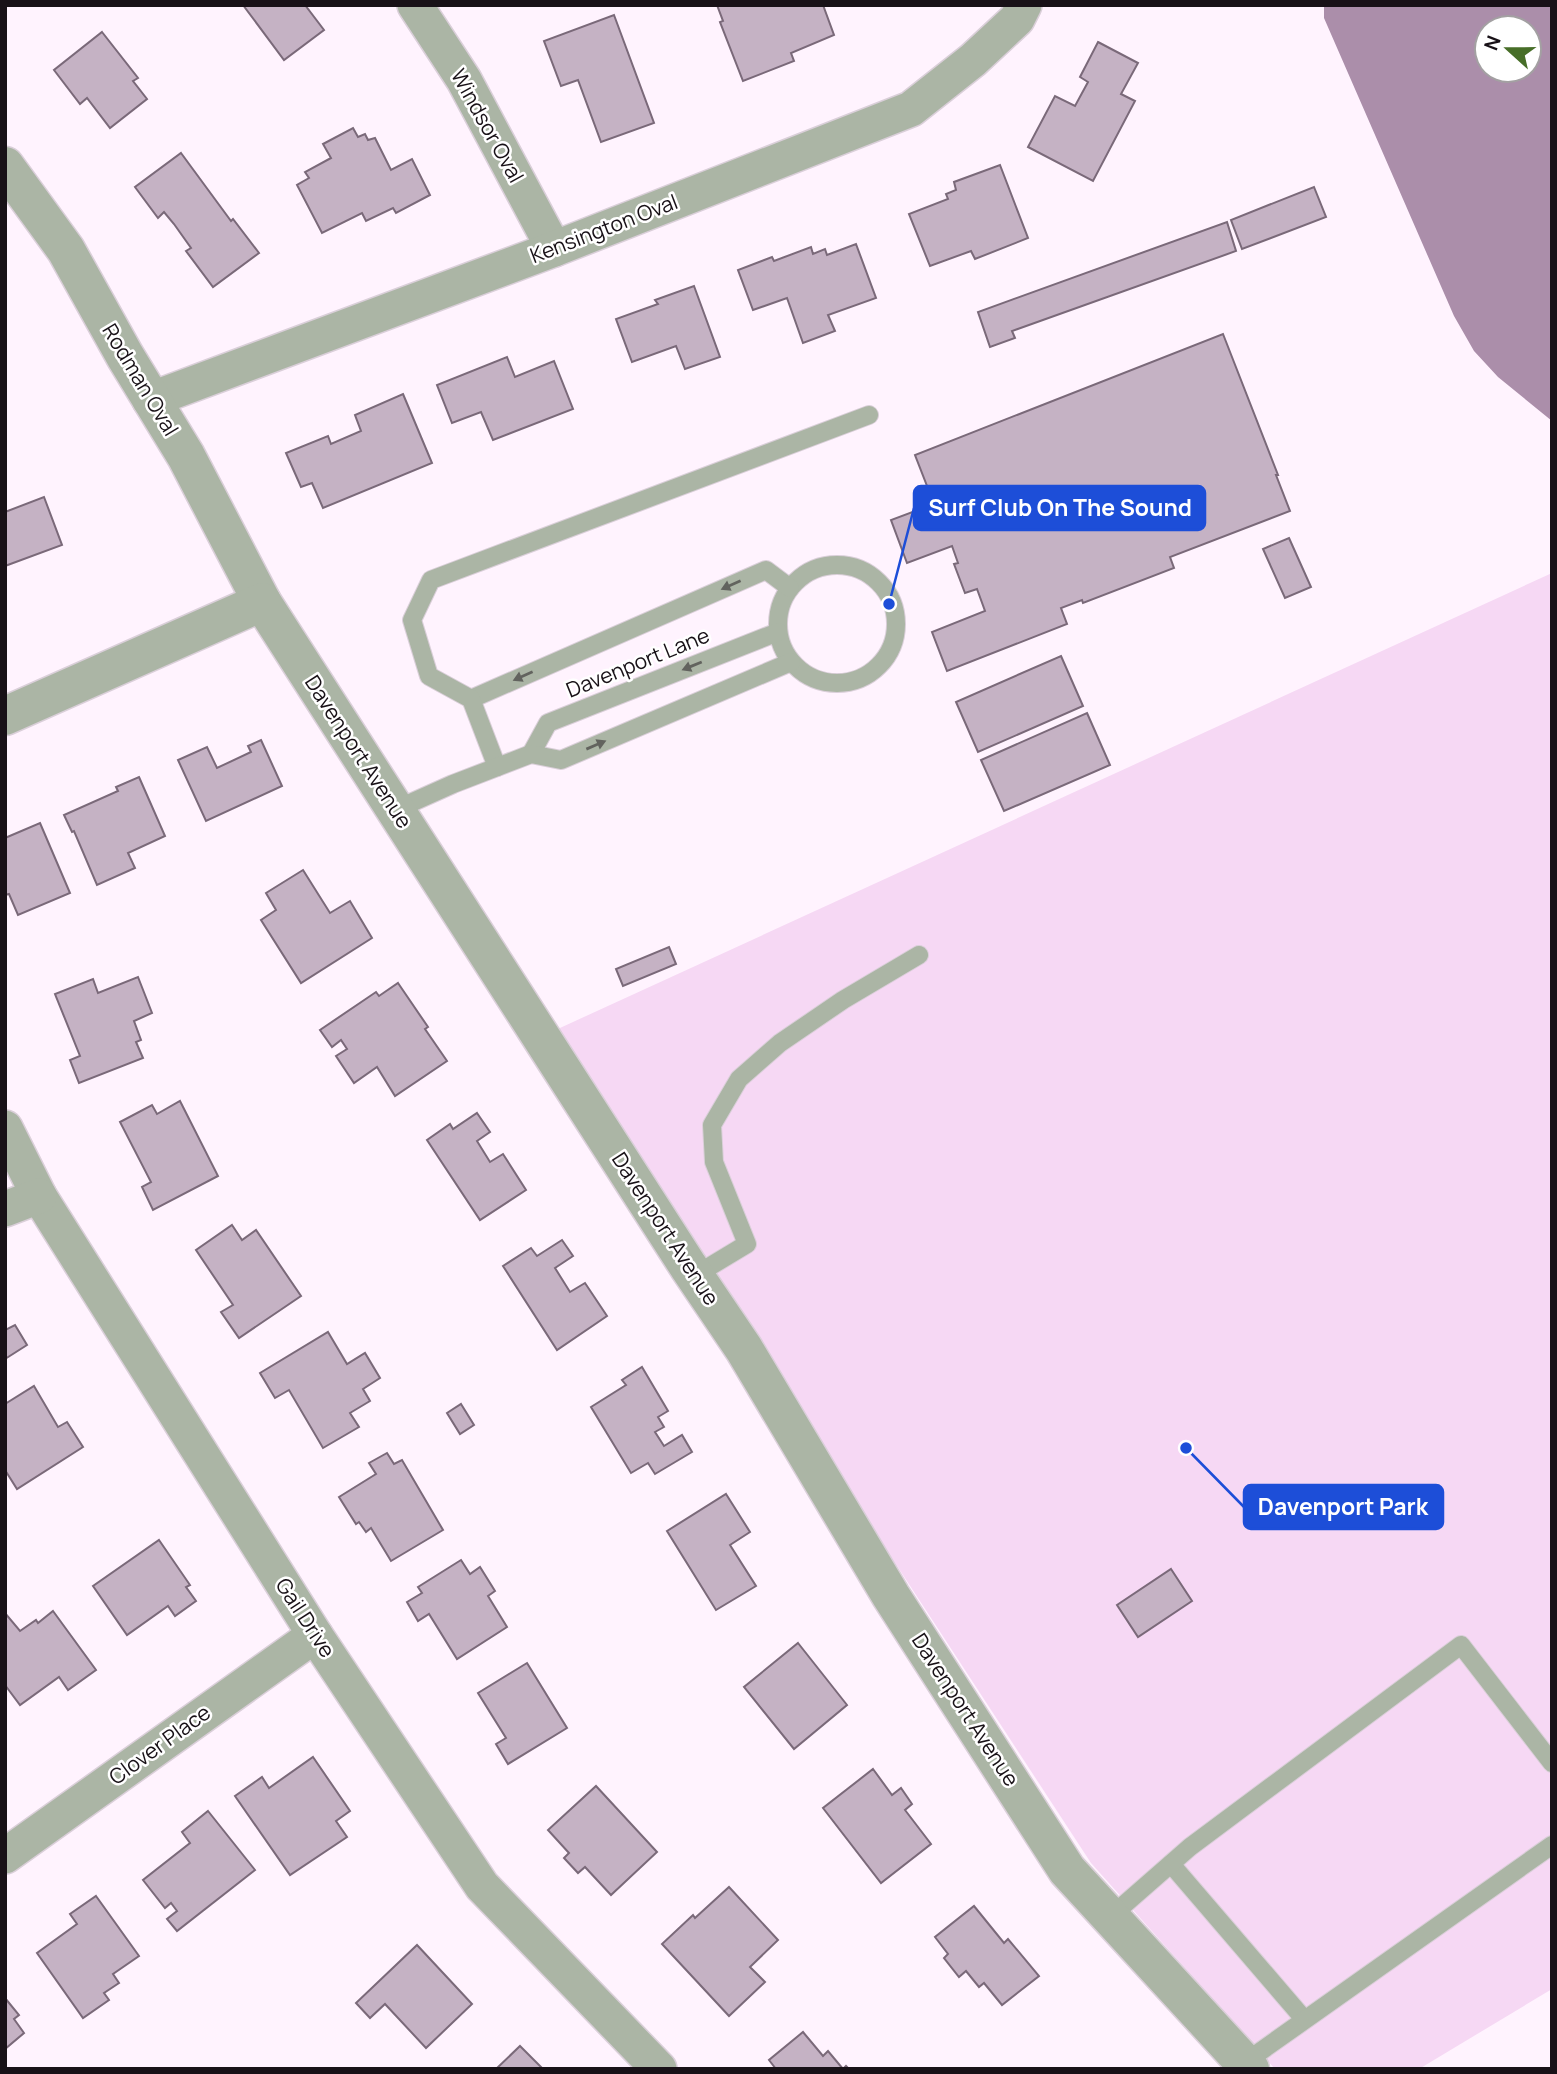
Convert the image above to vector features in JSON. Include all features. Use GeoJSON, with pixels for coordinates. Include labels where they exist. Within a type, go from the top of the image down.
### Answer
{"type":"FeatureCollection","features":[{"type":"Feature","properties":{"kind":"street","name":"Windsor Oval"},"geometry":{"type":"LineString","coordinates":[[415,5],[464,80],[554,249]]}},
{"type":"Feature","properties":{"kind":"street","name":"Kensington Oval"},"geometry":{"type":"LineString","coordinates":[[150,400],[554,249],[911,109],[973,60],[1017,19],[1024,5]]}},
{"type":"Feature","properties":{"kind":"street","name":"Rodman Oval"},"geometry":{"type":"LineString","coordinates":[[5,166],[66,250],[150,400],[186,456],[262,602]]}},
{"type":"Feature","properties":{"kind":"street"},"geometry":{"type":"LineString","coordinates":[[5,716],[262,602]]}},
{"type":"Feature","properties":{"kind":"street","name":"Davenport Avenue"},"geometry":{"type":"LineString","coordinates":[[262,602],[694,1276],[744,1349],[891,1596],[1067,1870],[1247,2066]]}},
{"type":"Feature","properties":{"kind":"street","name":"Gail Drive"},"geometry":{"type":"LineString","coordinates":[[5,1128],[39,1196],[315,1635],[482,1886],[659,2069]]}},
{"type":"Feature","properties":{"kind":"street"},"geometry":{"type":"LineString","coordinates":[[5,1209],[39,1196]]}},
{"type":"Feature","properties":{"kind":"street","name":"Clover Place"},"geometry":{"type":"LineString","coordinates":[[5,1856],[315,1635]]}},
{"type":"Feature","properties":{"kind":"lane"},"geometry":{"type":"LineString","coordinates":[[497,767],[471,699],[429,676],[412,620],[431,580],[869,415]]}},
{"type":"Feature","properties":{"kind":"lane"},"geometry":{"type":"LineString","coordinates":[[835,564],[855,567],[873,576],[886,590],[894,609],[896,629],[891,648],[880,664],[864,677],[845,683],[825,682],[807,675],[792,662],[783,648],[778,632],[779,612],[790,588],[799,578],[816,568],[835,564]]}},
{"type":"Feature","properties":{"kind":"lane"},"geometry":{"type":"LineString","coordinates":[[471,699],[766,570],[790,588]]}},
{"type":"Feature","properties":{"kind":"lane","name":"Davenport Lane"},"geometry":{"type":"LineString","coordinates":[[531,754],[548,723],[778,632]]}},
{"type":"Feature","properties":{"kind":"lane"},"geometry":{"type":"LineString","coordinates":[[395,810],[531,754],[561,760],[792,662]]}},
{"type":"Feature","properties":{"kind":"lane"},"geometry":{"type":"LineString","coordinates":[[694,1276],[747,1244],[714,1162],[712,1125],[738,1079],[780,1043],[843,1000],[919,955]]}},
{"type":"Feature","properties":{"kind":"lane"},"geometry":{"type":"LineString","coordinates":[[1110,1917],[1190,1847],[1461,1645],[1552,1763]]}},
{"type":"Feature","properties":{"kind":"lane"},"geometry":{"type":"LineString","coordinates":[[1247,2066],[1304,2020],[1552,1844]]}},
{"type":"Feature","properties":{"kind":"lane"},"geometry":{"type":"LineString","coordinates":[[1171,1864],[1304,2020]]}},
{"type":"Feature","properties":{"kind":"shaded area"},"geometry":{"type":"Polygon","coordinates":[[[1324,5],[1552,5],[1552,421],[1498,377],[1474,351],[1454,316],[1324,18],[1324,5]]]}},
{"type":"Feature","properties":{"kind":"shaded area"},"geometry":{"type":"Polygon","coordinates":[[[1552,573],[1552,1989],[1419,2069],[1275,2069],[1091,1863],[549,1033],[1552,573]]]}},
{"type":"Feature","properties":{"kind":"building"},"geometry":{"type":"Polygon","coordinates":[[[243,5],[305,5],[324,30],[284,60],[243,5]]]}},
{"type":"Feature","properties":{"kind":"building"},"geometry":{"type":"Polygon","coordinates":[[[717,5],[823,5],[834,35],[791,53],[794,61],[743,81],[720,22],[723,21],[717,5]]]}},
{"type":"Feature","properties":{"kind":"building"},"geometry":{"type":"Polygon","coordinates":[[[614,15],[654,123],[601,142],[578,80],[561,86],[544,41],[614,15]]]}},
{"type":"Feature","properties":{"kind":"building"},"geometry":{"type":"Polygon","coordinates":[[[102,32],[138,78],[133,81],[147,99],[110,128],[87,98],[80,104],[54,70],[102,32]]]}},
{"type":"Feature","properties":{"kind":"building"},"geometry":{"type":"Polygon","coordinates":[[[1098,42],[1138,63],[1121,94],[1135,101],[1093,181],[1028,147],[1055,96],[1075,106],[1088,82],[1080,77],[1098,42]]]}},
{"type":"Feature","properties":{"kind":"building"},"geometry":{"type":"Polygon","coordinates":[[[353,128],[358,137],[365,134],[368,140],[375,138],[391,170],[412,159],[430,195],[396,213],[393,208],[366,221],[362,213],[322,233],[297,185],[309,178],[305,172],[331,158],[323,144],[353,128]]]}},
{"type":"Feature","properties":{"kind":"building"},"geometry":{"type":"Polygon","coordinates":[[[181,153],[231,221],[233,219],[259,253],[213,287],[186,251],[191,248],[174,224],[164,212],[158,218],[135,187],[181,153]]]}},
{"type":"Feature","properties":{"kind":"building"},"geometry":{"type":"Polygon","coordinates":[[[1000,165],[1028,238],[975,259],[971,251],[930,266],[909,214],[948,199],[946,194],[956,190],[954,182],[1000,165]]]}},
{"type":"Feature","properties":{"kind":"building"},"geometry":{"type":"Polygon","coordinates":[[[1314,187],[1326,217],[1242,249],[1231,220],[1314,187]]]}},
{"type":"Feature","properties":{"kind":"building"},"geometry":{"type":"Polygon","coordinates":[[[1227,222],[1236,251],[1012,331],[1015,338],[990,347],[978,312],[1227,222]]]}},
{"type":"Feature","properties":{"kind":"building"},"geometry":{"type":"Polygon","coordinates":[[[856,244],[876,298],[828,315],[835,331],[803,343],[787,298],[753,310],[738,270],[772,257],[774,261],[811,247],[813,254],[825,249],[827,255],[856,244]]]}},
{"type":"Feature","properties":{"kind":"building"},"geometry":{"type":"Polygon","coordinates":[[[694,286],[720,357],[685,369],[676,346],[632,362],[616,319],[658,304],[655,300],[694,286]]]}},
{"type":"Feature","properties":{"kind":"building"},"geometry":{"type":"Polygon","coordinates":[[[1223,334],[1290,511],[1170,557],[1174,568],[1083,603],[1082,600],[1061,608],[1067,624],[947,671],[932,632],[985,611],[977,589],[965,593],[954,564],[958,563],[952,546],[907,563],[891,520],[934,504],[915,455],[1223,334]]]}},
{"type":"Feature","properties":{"kind":"building"},"geometry":{"type":"Polygon","coordinates":[[[507,357],[515,377],[554,361],[573,409],[493,440],[481,412],[452,423],[437,385],[507,357]]]}},
{"type":"Feature","properties":{"kind":"building"},"geometry":{"type":"Polygon","coordinates":[[[403,394],[432,463],[323,508],[312,483],[301,487],[286,453],[328,436],[331,444],[361,431],[355,415],[403,394]]]}},
{"type":"Feature","properties":{"kind":"building"},"geometry":{"type":"Polygon","coordinates":[[[44,497],[62,545],[5,566],[5,512],[44,497]]]}},
{"type":"Feature","properties":{"kind":"building"},"geometry":{"type":"Polygon","coordinates":[[[1289,538],[1311,587],[1285,598],[1263,549],[1289,538]]]}},
{"type":"Feature","properties":{"kind":"building"},"geometry":{"type":"Polygon","coordinates":[[[1061,656],[1083,706],[978,752],[956,702],[1061,656]]]}},
{"type":"Feature","properties":{"kind":"building"},"geometry":{"type":"Polygon","coordinates":[[[1087,713],[1110,765],[1004,811],[981,760],[1087,713]]]}},
{"type":"Feature","properties":{"kind":"building"},"geometry":{"type":"Polygon","coordinates":[[[261,740],[282,786],[206,821],[178,760],[207,747],[217,768],[251,752],[248,746],[261,740]]]}},
{"type":"Feature","properties":{"kind":"building"},"geometry":{"type":"Polygon","coordinates":[[[139,777],[165,836],[128,853],[135,868],[97,885],[74,831],[72,832],[64,815],[118,791],[116,787],[139,777]]]}},
{"type":"Feature","properties":{"kind":"building"},"geometry":{"type":"Polygon","coordinates":[[[40,823],[70,893],[18,915],[9,894],[5,895],[5,838],[40,823]]]}},
{"type":"Feature","properties":{"kind":"building"},"geometry":{"type":"Polygon","coordinates":[[[303,870],[330,913],[350,901],[372,938],[301,983],[261,920],[276,910],[266,893],[303,870]]]}},
{"type":"Feature","properties":{"kind":"building"},"geometry":{"type":"Polygon","coordinates":[[[669,947],[676,964],[623,986],[616,969],[669,947]]]}},
{"type":"Feature","properties":{"kind":"building"},"geometry":{"type":"Polygon","coordinates":[[[138,977],[152,1013],[134,1021],[141,1040],[136,1042],[143,1058],[79,1083],[70,1060],[80,1056],[55,994],[93,979],[98,993],[138,977]]]}},
{"type":"Feature","properties":{"kind":"building"},"geometry":{"type":"Polygon","coordinates":[[[398,983],[447,1061],[395,1096],[377,1067],[354,1083],[336,1056],[347,1049],[341,1040],[332,1047],[320,1030],[376,992],[379,996],[398,983]]]}},
{"type":"Feature","properties":{"kind":"building"},"geometry":{"type":"Polygon","coordinates":[[[180,1101],[218,1176],[153,1210],[142,1187],[151,1182],[120,1122],[152,1105],[157,1114],[180,1101]]]}},
{"type":"Feature","properties":{"kind":"building"},"geometry":{"type":"Polygon","coordinates":[[[477,1113],[490,1132],[477,1141],[490,1162],[503,1154],[526,1190],[480,1220],[427,1140],[450,1124],[453,1129],[477,1113]]]}},
{"type":"Feature","properties":{"kind":"building"},"geometry":{"type":"Polygon","coordinates":[[[232,1225],[242,1240],[256,1230],[301,1296],[239,1338],[221,1312],[233,1305],[196,1250],[232,1225]]]}},
{"type":"Feature","properties":{"kind":"building"},"geometry":{"type":"Polygon","coordinates":[[[562,1240],[573,1256],[555,1268],[570,1292],[585,1283],[607,1316],[557,1350],[503,1266],[531,1248],[537,1256],[562,1240]]]}},
{"type":"Feature","properties":{"kind":"building"},"geometry":{"type":"Polygon","coordinates":[[[15,1325],[27,1345],[5,1359],[5,1330],[15,1325]]]}},
{"type":"Feature","properties":{"kind":"building"},"geometry":{"type":"Polygon","coordinates":[[[328,1332],[347,1364],[365,1353],[380,1378],[363,1389],[370,1401],[350,1413],[359,1427],[323,1448],[289,1390],[275,1398],[260,1373],[328,1332]]]}},
{"type":"Feature","properties":{"kind":"building"},"geometry":{"type":"Polygon","coordinates":[[[642,1367],[668,1411],[658,1417],[664,1427],[655,1432],[664,1446],[682,1435],[692,1452],[655,1474],[648,1463],[631,1473],[591,1407],[626,1385],[622,1380],[642,1367]]]}},
{"type":"Feature","properties":{"kind":"building"},"geometry":{"type":"Polygon","coordinates":[[[34,1386],[58,1427],[67,1422],[83,1447],[17,1489],[5,1470],[5,1404],[34,1386]]]}},
{"type":"Feature","properties":{"kind":"building"},"geometry":{"type":"Polygon","coordinates":[[[461,1404],[474,1425],[460,1434],[447,1413],[461,1404]]]}},
{"type":"Feature","properties":{"kind":"building"},"geometry":{"type":"Polygon","coordinates":[[[387,1453],[394,1464],[402,1460],[443,1530],[391,1561],[371,1528],[366,1532],[359,1522],[356,1524],[339,1497],[376,1474],[369,1463],[387,1453]]]}},
{"type":"Feature","properties":{"kind":"building"},"geometry":{"type":"Polygon","coordinates":[[[726,1494],[750,1532],[730,1545],[756,1586],[716,1610],[667,1531],[726,1494]]]}},
{"type":"Feature","properties":{"kind":"building"},"geometry":{"type":"Polygon","coordinates":[[[159,1540],[190,1585],[186,1587],[196,1601],[175,1616],[168,1606],[127,1635],[93,1586],[159,1540]]]}},
{"type":"Feature","properties":{"kind":"building"},"geometry":{"type":"Polygon","coordinates":[[[461,1560],[470,1574],[480,1567],[495,1591],[488,1596],[507,1627],[457,1659],[429,1614],[418,1621],[407,1602],[422,1593],[418,1587],[461,1560]]]}},
{"type":"Feature","properties":{"kind":"building"},"geometry":{"type":"Polygon","coordinates":[[[1171,1569],[1192,1601],[1138,1637],[1117,1605],[1171,1569]]]}},
{"type":"Feature","properties":{"kind":"building"},"geometry":{"type":"Polygon","coordinates":[[[53,1611],[96,1670],[68,1690],[59,1677],[20,1705],[5,1685],[5,1613],[20,1631],[36,1620],[38,1623],[53,1611]]]}},
{"type":"Feature","properties":{"kind":"building"},"geometry":{"type":"Polygon","coordinates":[[[798,1643],[847,1705],[794,1749],[744,1687],[798,1643]]]}},
{"type":"Feature","properties":{"kind":"building"},"geometry":{"type":"Polygon","coordinates":[[[527,1663],[567,1728],[508,1764],[496,1744],[506,1738],[478,1693],[527,1663]]]}},
{"type":"Feature","properties":{"kind":"building"},"geometry":{"type":"Polygon","coordinates":[[[313,1757],[350,1811],[336,1821],[347,1837],[290,1875],[235,1796],[262,1777],[269,1788],[313,1757]]]}},
{"type":"Feature","properties":{"kind":"building"},"geometry":{"type":"Polygon","coordinates":[[[873,1769],[892,1795],[901,1788],[912,1804],[905,1810],[931,1844],[881,1883],[823,1808],[873,1769]]]}},
{"type":"Feature","properties":{"kind":"building"},"geometry":{"type":"Polygon","coordinates":[[[596,1786],[657,1852],[611,1895],[585,1867],[578,1873],[564,1858],[569,1853],[548,1830],[596,1786]]]}},
{"type":"Feature","properties":{"kind":"building"},"geometry":{"type":"Polygon","coordinates":[[[208,1811],[255,1870],[177,1931],[167,1919],[177,1911],[171,1903],[165,1908],[143,1880],[190,1843],[182,1832],[208,1811]]]}},
{"type":"Feature","properties":{"kind":"building"},"geometry":{"type":"Polygon","coordinates":[[[729,1887],[778,1940],[750,1967],[765,1982],[729,2016],[662,1944],[729,1887]]]}},
{"type":"Feature","properties":{"kind":"building"},"geometry":{"type":"Polygon","coordinates":[[[96,1896],[139,1956],[113,1974],[119,1983],[104,1993],[109,2000],[83,2018],[37,1953],[77,1924],[70,1914],[96,1896]]]}},
{"type":"Feature","properties":{"kind":"building"},"geometry":{"type":"Polygon","coordinates":[[[974,1906],[1004,1943],[1008,1939],[1039,1976],[1002,2005],[984,1983],[979,1987],[966,1971],[959,1977],[944,1958],[948,1954],[935,1937],[974,1906]]]}},
{"type":"Feature","properties":{"kind":"building"},"geometry":{"type":"Polygon","coordinates":[[[417,1945],[472,2004],[426,2048],[385,2004],[370,2018],[356,2003],[417,1945]]]}},
{"type":"Feature","properties":{"kind":"building"},"geometry":{"type":"Polygon","coordinates":[[[5,1998],[19,2015],[14,2019],[24,2033],[5,2049],[5,1998]]]}},
{"type":"Feature","properties":{"kind":"building"},"geometry":{"type":"Polygon","coordinates":[[[803,2032],[823,2056],[828,2051],[843,2069],[776,2069],[769,2060],[803,2032]]]}},
{"type":"Feature","properties":{"kind":"building"},"geometry":{"type":"Polygon","coordinates":[[[520,2046],[543,2069],[496,2069],[520,2046]]]}},
{"type":"Feature","properties":{"kind":"place","name":"Surf Club On The Sound"},"geometry":{"type":"Point","coordinates":[889,604]}},
{"type":"Feature","properties":{"kind":"place","name":"Davenport Park"},"geometry":{"type":"Point","coordinates":[1186,1448]}}]}
